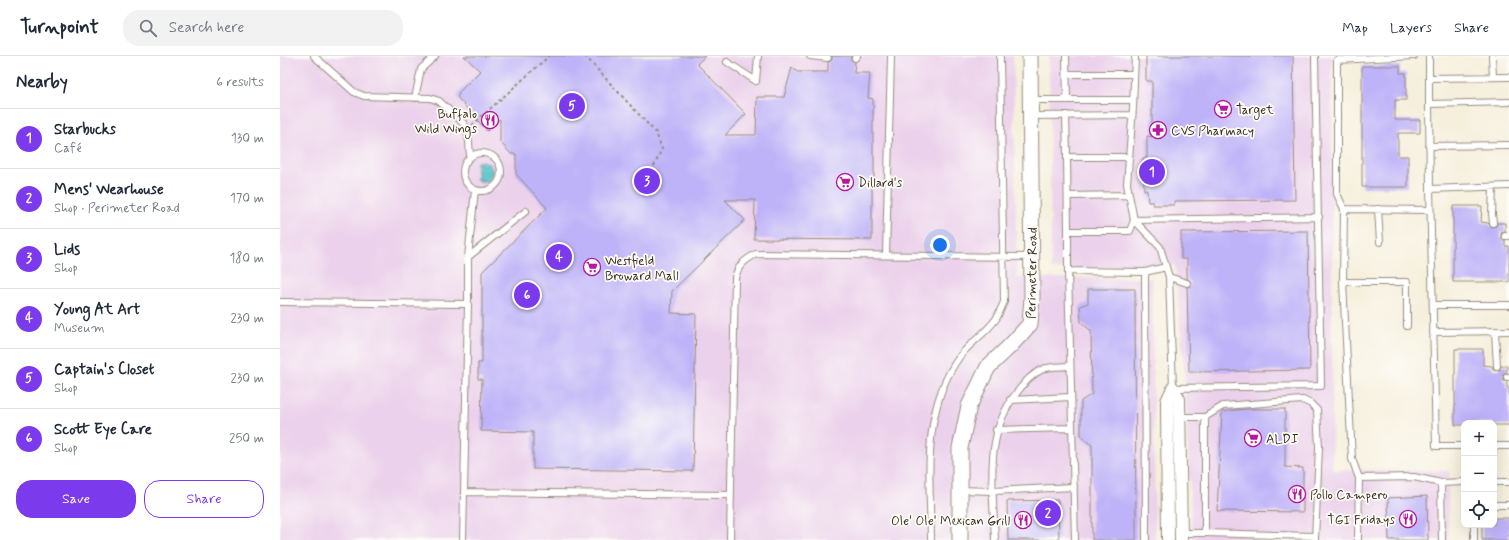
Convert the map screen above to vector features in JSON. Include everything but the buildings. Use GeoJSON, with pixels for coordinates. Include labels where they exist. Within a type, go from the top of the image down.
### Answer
{"type":"FeatureCollection","features":[{"type":"Feature","properties":{"kind":"street","name":"Perimeter Road"},"geometry":{"type":"LineString","coordinates":[[960,540],[960,448],[968,406],[988,366],[1011,345],[1030,324],[1032,257],[1030,56]]}},
{"type":"Feature","properties":{"kind":"street"},"geometry":{"type":"LineString","coordinates":[[1173,388],[1179,399],[1181,536]]}},
{"type":"Feature","properties":{"kind":"street"},"geometry":{"type":"LineString","coordinates":[[1168,540],[1167,401],[1173,388]]}},
{"type":"Feature","properties":{"kind":"street"},"geometry":{"type":"LineString","coordinates":[[1168,492],[1180,492]]}},
{"type":"Feature","properties":{"kind":"lane"},"geometry":{"type":"LineString","coordinates":[[314,56],[354,92],[364,96],[430,98],[439,100],[463,123],[467,129],[470,142],[470,158]]}},
{"type":"Feature","properties":{"kind":"lane"},"geometry":{"type":"LineString","coordinates":[[415,98],[421,69],[435,56]]}},
{"type":"Feature","properties":{"kind":"lane"},"geometry":{"type":"LineString","coordinates":[[727,62],[756,81],[758,56]]}},
{"type":"Feature","properties":{"kind":"lane"},"geometry":{"type":"LineString","coordinates":[[810,56],[828,58]]}},
{"type":"Feature","properties":{"kind":"lane"},"geometry":{"type":"LineString","coordinates":[[886,255],[891,56]]}},
{"type":"Feature","properties":{"kind":"lane"},"geometry":{"type":"LineString","coordinates":[[931,540],[930,449],[933,418],[946,380],[960,356],[995,320],[1004,302],[1000,56]]}},
{"type":"Feature","properties":{"kind":"lane"},"geometry":{"type":"LineString","coordinates":[[1066,56],[1067,100]]}},
{"type":"Feature","properties":{"kind":"lane"},"geometry":{"type":"LineString","coordinates":[[1068,231],[1130,231],[1134,220],[1127,184],[1135,56]]}},
{"type":"Feature","properties":{"kind":"lane"},"geometry":{"type":"LineString","coordinates":[[1134,220],[1160,247],[1169,277],[1173,388],[1321,386],[1315,56]]}},
{"type":"Feature","properties":{"kind":"lane"},"geometry":{"type":"LineString","coordinates":[[1358,540],[1359,478],[1352,459],[1343,282],[1344,209],[1337,194],[1337,60],[1414,56]]}},
{"type":"Feature","properties":{"kind":"lane"},"geometry":{"type":"LineString","coordinates":[[1429,56],[1430,210],[1436,446],[1461,446]]}},
{"type":"Feature","properties":{"kind":"lane"},"geometry":{"type":"LineString","coordinates":[[1492,56],[1492,77]]}},
{"type":"Feature","properties":{"kind":"lane"},"geometry":{"type":"LineString","coordinates":[[1067,74],[1134,74]]}},
{"type":"Feature","properties":{"kind":"lane"},"geometry":{"type":"LineString","coordinates":[[1429,78],[1509,77]]}},
{"type":"Feature","properties":{"kind":"lane"},"geometry":{"type":"LineString","coordinates":[[1030,100],[1133,100]]}},
{"type":"Feature","properties":{"kind":"lane"},"geometry":{"type":"LineString","coordinates":[[1429,104],[1509,102]]}},
{"type":"Feature","properties":{"kind":"lane"},"geometry":{"type":"LineString","coordinates":[[1066,115],[1070,366],[1075,540]]}},
{"type":"Feature","properties":{"kind":"lane"},"geometry":{"type":"LineString","coordinates":[[1031,116],[1132,115]]}},
{"type":"Feature","properties":{"kind":"lane"},"geometry":{"type":"LineString","coordinates":[[1429,146],[1509,145]]}},
{"type":"Feature","properties":{"kind":"lane"},"geometry":{"type":"LineString","coordinates":[[487,153],[497,160],[501,172],[498,183],[493,188],[481,191],[475,190],[469,186],[463,175],[463,169],[465,163],[475,154],[487,153]]}},
{"type":"Feature","properties":{"kind":"lane"},"geometry":{"type":"LineString","coordinates":[[1067,157],[1129,157]]}},
{"type":"Feature","properties":{"kind":"lane"},"geometry":{"type":"LineString","coordinates":[[1430,189],[1509,186]]}},
{"type":"Feature","properties":{"kind":"lane"},"geometry":{"type":"LineString","coordinates":[[1493,187],[1493,222]]}},
{"type":"Feature","properties":{"kind":"lane"},"geometry":{"type":"LineString","coordinates":[[463,540],[468,257],[475,190]]}},
{"type":"Feature","properties":{"kind":"lane"},"geometry":{"type":"LineString","coordinates":[[1068,196],[1129,195]]}},
{"type":"Feature","properties":{"kind":"lane"},"geometry":{"type":"LineString","coordinates":[[1344,209],[1430,210]]}},
{"type":"Feature","properties":{"kind":"lane"},"geometry":{"type":"LineString","coordinates":[[1378,209],[1380,242]]}},
{"type":"Feature","properties":{"kind":"lane"},"geometry":{"type":"LineString","coordinates":[[468,257],[526,211]]}},
{"type":"Feature","properties":{"kind":"lane"},"geometry":{"type":"LineString","coordinates":[[1134,220],[1319,217]]}},
{"type":"Feature","properties":{"kind":"lane"},"geometry":{"type":"LineString","coordinates":[[730,540],[735,278],[737,269],[747,259],[756,254],[1032,257]]}},
{"type":"Feature","properties":{"kind":"lane"},"geometry":{"type":"LineString","coordinates":[[1068,271],[1145,272],[1166,267]]}},
{"type":"Feature","properties":{"kind":"lane"},"geometry":{"type":"LineString","coordinates":[[1145,272],[1146,540]]}},
{"type":"Feature","properties":{"kind":"lane"},"geometry":{"type":"LineString","coordinates":[[1169,277],[1187,283]]}},
{"type":"Feature","properties":{"kind":"lane"},"geometry":{"type":"LineString","coordinates":[[1343,282],[1407,282],[1407,326]]}},
{"type":"Feature","properties":{"kind":"lane"},"geometry":{"type":"LineString","coordinates":[[280,302],[468,304]]}},
{"type":"Feature","properties":{"kind":"lane"},"geometry":{"type":"LineString","coordinates":[[1433,305],[1509,305]]}},
{"type":"Feature","properties":{"kind":"lane"},"geometry":{"type":"LineString","coordinates":[[1495,331],[1497,366]]}},
{"type":"Feature","properties":{"kind":"lane"},"geometry":{"type":"LineString","coordinates":[[1433,332],[1509,331]]}},
{"type":"Feature","properties":{"kind":"lane"},"geometry":{"type":"LineString","coordinates":[[995,540],[992,452],[996,430],[1010,400],[1029,377],[1044,369],[1070,366]]}},
{"type":"Feature","properties":{"kind":"lane"},"geometry":{"type":"LineString","coordinates":[[1010,400],[1071,397]]}},
{"type":"Feature","properties":{"kind":"lane"},"geometry":{"type":"LineString","coordinates":[[1179,417],[1205,416],[1223,406],[1303,400],[1311,404],[1317,410],[1319,447],[1315,538],[1205,533],[1181,536]]}},
{"type":"Feature","properties":{"kind":"lane"},"geometry":{"type":"LineString","coordinates":[[1205,416],[1205,533]]}},
{"type":"Feature","properties":{"kind":"lane"},"geometry":{"type":"LineString","coordinates":[[996,430],[1072,428]]}},
{"type":"Feature","properties":{"kind":"lane"},"geometry":{"type":"LineString","coordinates":[[1497,446],[1509,446]]}},
{"type":"Feature","properties":{"kind":"lane"},"geometry":{"type":"LineString","coordinates":[[1359,478],[1414,477],[1441,483],[1461,482]]}},
{"type":"Feature","properties":{"kind":"lane"},"geometry":{"type":"LineString","coordinates":[[1497,482],[1509,482]]}},
{"type":"Feature","properties":{"kind":"lane"},"geometry":{"type":"LineString","coordinates":[[1441,483],[1442,540]]}},
{"type":"Feature","properties":{"kind":"lane"},"geometry":{"type":"LineString","coordinates":[[960,490],[993,491],[1074,487]]}},
{"type":"Feature","properties":{"kind":"lane"},"geometry":{"type":"LineString","coordinates":[[464,492],[731,495]]}},
{"type":"Feature","properties":{"kind":"lane"},"geometry":{"type":"LineString","coordinates":[[1497,505],[1509,504]]}},
{"type":"Feature","properties":{"kind":"lane"},"geometry":{"type":"LineString","coordinates":[[1474,528],[1474,540]]}},
{"type":"Feature","properties":{"kind":"path"},"geometry":{"type":"LineString","coordinates":[[467,129],[549,56]]}},
{"type":"Feature","properties":{"kind":"path"},"geometry":{"type":"LineString","coordinates":[[585,56],[656,132],[662,149],[653,168]]}},
{"type":"Feature","properties":{"kind":"shaded area"},"geometry":{"type":"Polygon","coordinates":[[[280,56],[1013,56],[1017,278],[1152,278],[1155,540],[280,540],[280,56]]]}},
{"type":"Feature","properties":{"kind":"shaded area"},"geometry":{"type":"Polygon","coordinates":[[[1049,56],[1332,56],[1332,470],[1449,471],[1448,540],[1192,540],[1185,379],[1175,265],[1051,269],[1049,56]]]}},
{"type":"Feature","properties":{"kind":"water"},"geometry":{"type":"Polygon","coordinates":[[[483,161],[491,166],[492,174],[489,180],[482,182],[477,180],[477,162],[483,161]]]}},
{"type":"Feature","properties":{"kind":"place","name":"Captain's Closet"},"geometry":{"type":"Point","coordinates":[572,106]}},
{"type":"Feature","properties":{"kind":"place","name":"Target"},"geometry":{"type":"Point","coordinates":[1223,109]}},
{"type":"Feature","properties":{"kind":"place","name":"Buffalo Wild Wings"},"geometry":{"type":"Point","coordinates":[490,120]}},
{"type":"Feature","properties":{"kind":"place","name":"CVS Pharmacy"},"geometry":{"type":"Point","coordinates":[1158,130]}},
{"type":"Feature","properties":{"kind":"place","name":"Starbucks"},"geometry":{"type":"Point","coordinates":[1152,172]}},
{"type":"Feature","properties":{"kind":"place","name":"Lids"},"geometry":{"type":"Point","coordinates":[647,181]}},
{"type":"Feature","properties":{"kind":"place","name":"Dillard's"},"geometry":{"type":"Point","coordinates":[845,182]}},
{"type":"Feature","properties":{"kind":"place","name":"Young At Art"},"geometry":{"type":"Point","coordinates":[559,257]}},
{"type":"Feature","properties":{"kind":"place","name":"Westfield Broward Mall"},"geometry":{"type":"Point","coordinates":[592,267]}},
{"type":"Feature","properties":{"kind":"place","name":"Scott Eye Care"},"geometry":{"type":"Point","coordinates":[527,295]}},
{"type":"Feature","properties":{"kind":"place","name":"ALDI"},"geometry":{"type":"Point","coordinates":[1253,438]}},
{"type":"Feature","properties":{"kind":"place","name":"Pollo Campero"},"geometry":{"type":"Point","coordinates":[1297,494]}},
{"type":"Feature","properties":{"kind":"place","name":"Mens' Wearhouse"},"geometry":{"type":"Point","coordinates":[1048,513]}},
{"type":"Feature","properties":{"kind":"place","name":"TGI Fridays"},"geometry":{"type":"Point","coordinates":[1408,519]}},
{"type":"Feature","properties":{"kind":"place","name":"Ole' Ole' Mexican Grill"},"geometry":{"type":"Point","coordinates":[1023,520]}}]}
